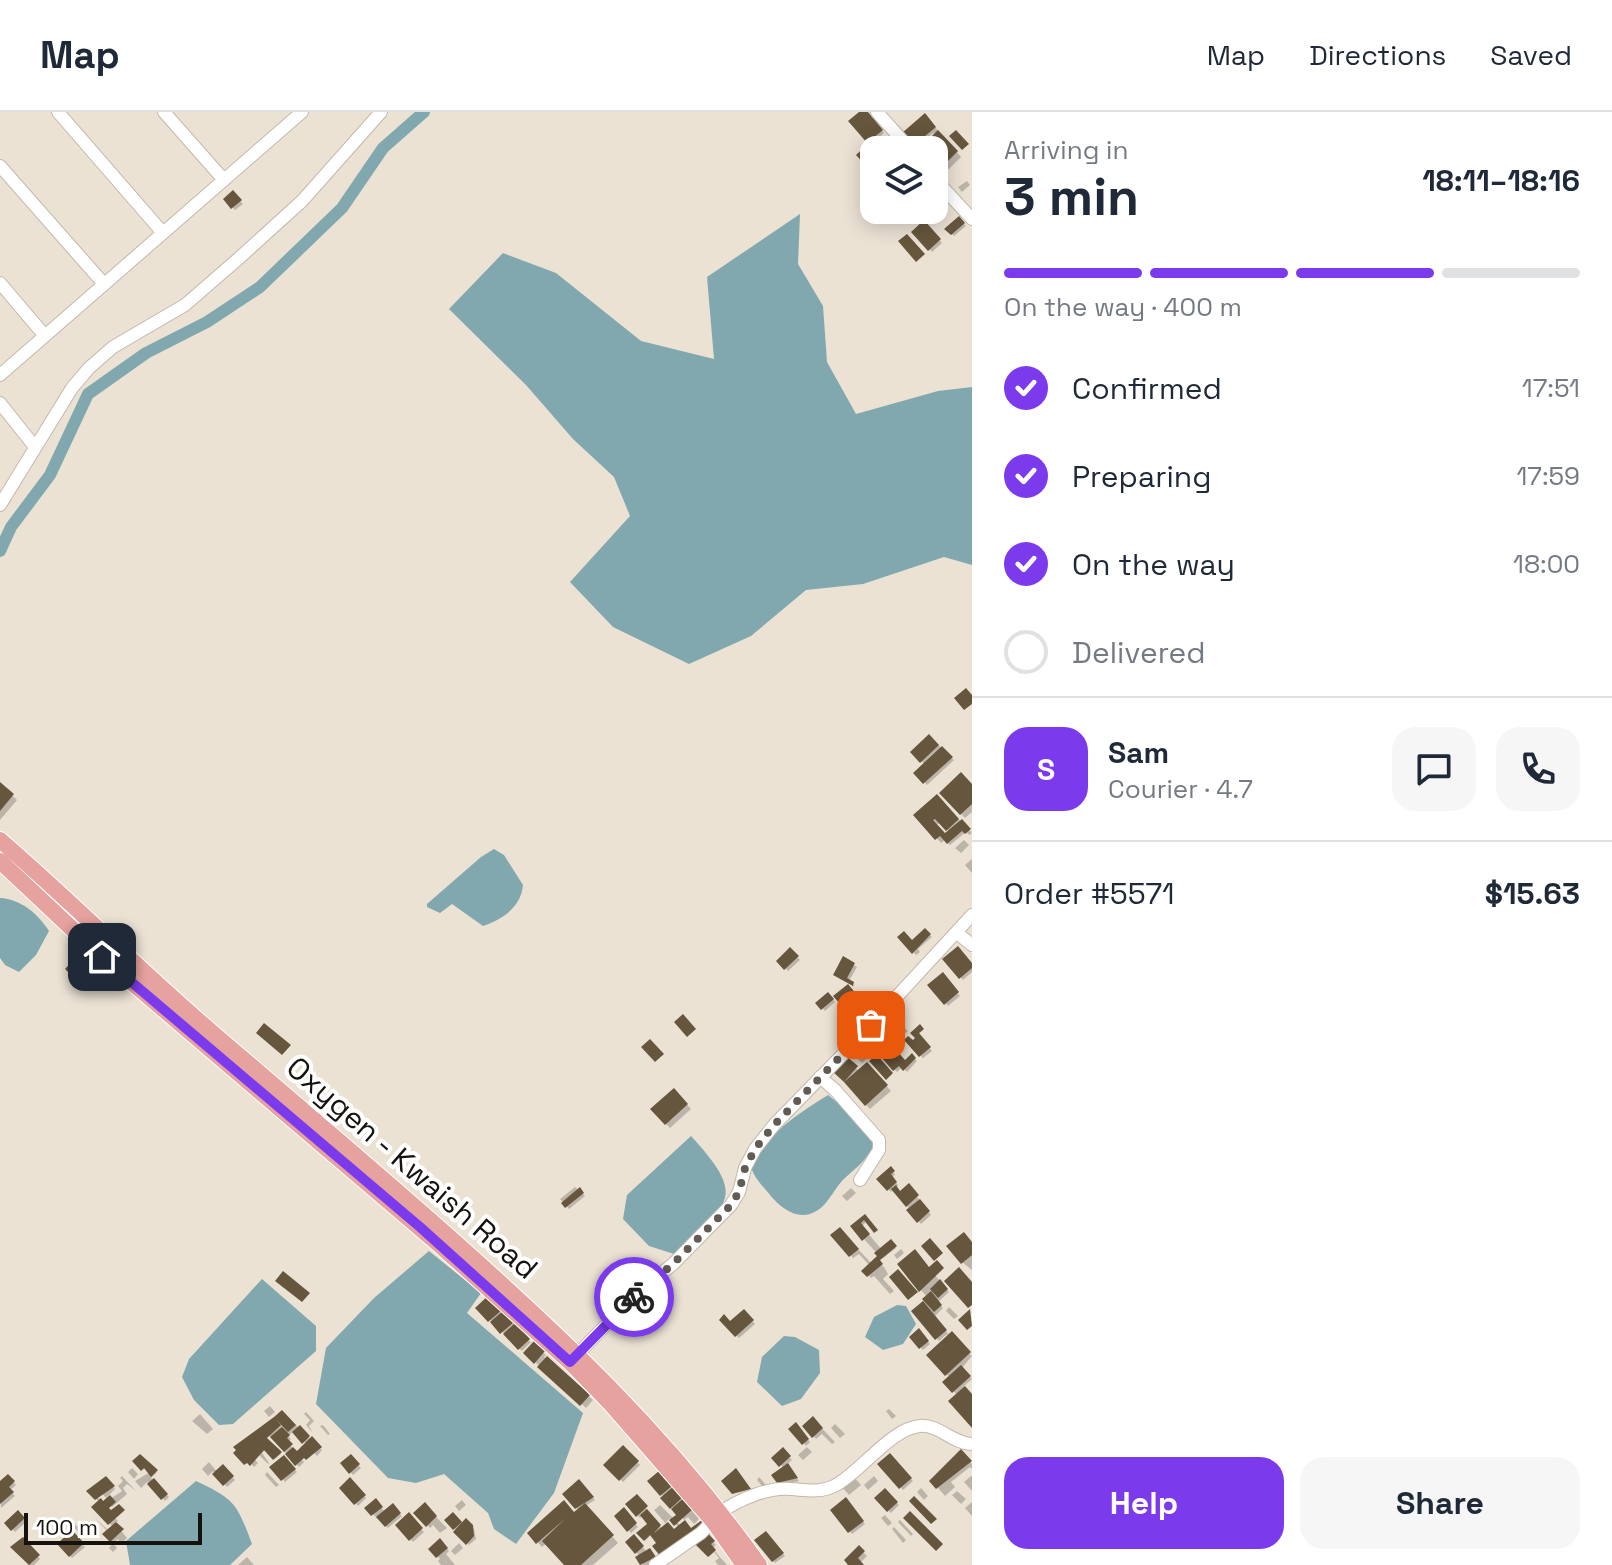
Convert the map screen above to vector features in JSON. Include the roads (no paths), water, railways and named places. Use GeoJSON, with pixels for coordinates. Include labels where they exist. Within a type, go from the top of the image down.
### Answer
{"type":"FeatureCollection","features":[{"type":"Feature","properties":{"kind":"main road","name":"Oxygen - Kwaish Road"},"geometry":{"type":"LineString","coordinates":[[0,840],[205,1026],[341,1141],[574,1358],[611,1404],[759,1565]]}},
{"type":"Feature","properties":{"kind":"main road","name":"Oxygen - Kwaish Road"},"geometry":{"type":"LineString","coordinates":[[0,861],[102,957],[574,1358]]}},
{"type":"Feature","properties":{"kind":"main road","name":"Oxygen - Kwaish Road"},"geometry":{"type":"LineString","coordinates":[[717,1516],[744,1565]]}},
{"type":"Feature","properties":{"kind":"street"},"geometry":{"type":"LineString","coordinates":[[58,112],[163,233]]}},
{"type":"Feature","properties":{"kind":"street"},"geometry":{"type":"LineString","coordinates":[[164,112],[224,180]]}},
{"type":"Feature","properties":{"kind":"street"},"geometry":{"type":"LineString","coordinates":[[0,375],[302,112]]}},
{"type":"Feature","properties":{"kind":"street"},"geometry":{"type":"LineString","coordinates":[[0,505],[72,388],[89,368],[113,347],[185,305],[238,259],[302,201],[381,112]]}},
{"type":"Feature","properties":{"kind":"street"},"geometry":{"type":"LineString","coordinates":[[877,112],[898,136]]}},
{"type":"Feature","properties":{"kind":"street"},"geometry":{"type":"LineString","coordinates":[[0,166],[104,284]]}},
{"type":"Feature","properties":{"kind":"street"},"geometry":{"type":"LineString","coordinates":[[948,193],[972,219]]}},
{"type":"Feature","properties":{"kind":"street"},"geometry":{"type":"LineString","coordinates":[[0,283],[45,336]]}},
{"type":"Feature","properties":{"kind":"street"},"geometry":{"type":"LineString","coordinates":[[0,403],[35,447]]}},
{"type":"Feature","properties":{"kind":"street"},"geometry":{"type":"LineString","coordinates":[[574,1358],[635,1295],[673,1264],[731,1205],[755,1149],[774,1125],[972,915]]}},
{"type":"Feature","properties":{"kind":"street"},"geometry":{"type":"LineString","coordinates":[[957,933],[972,945]]}},
{"type":"Feature","properties":{"kind":"street"},"geometry":{"type":"LineString","coordinates":[[820,1077],[879,1140],[879,1150],[860,1180]]}},
{"type":"Feature","properties":{"kind":"street"},"geometry":{"type":"LineString","coordinates":[[655,1565],[701,1533],[717,1516],[761,1493],[789,1488],[819,1491],[837,1485],[888,1442],[918,1426],[932,1427],[959,1443],[972,1444]]}},
{"type":"Feature","properties":{"kind":"water"},"geometry":{"type":"Polygon","coordinates":[[[800,214],[798,264],[823,306],[827,362],[856,414],[938,391],[972,387],[972,565],[944,557],[863,584],[806,590],[751,636],[689,664],[613,627],[570,582],[630,516],[614,477],[573,439],[526,385],[449,309],[503,253],[556,273],[641,341],[714,359],[707,277],[800,214]]]}},
{"type":"Feature","properties":{"kind":"water"},"geometry":{"type":"Polygon","coordinates":[[[494,849],[504,855],[523,885],[519,900],[510,911],[483,926],[452,904],[440,913],[427,907],[481,857],[494,849]]]}},
{"type":"Feature","properties":{"kind":"water"},"geometry":{"type":"Polygon","coordinates":[[[0,898],[28,908],[49,931],[36,955],[19,972],[5,965],[0,958],[0,898]]]}},
{"type":"Feature","properties":{"kind":"water"},"geometry":{"type":"Polygon","coordinates":[[[828,1095],[852,1114],[875,1144],[864,1161],[842,1181],[823,1206],[809,1214],[795,1214],[770,1195],[755,1176],[750,1163],[785,1124],[828,1095]]]}},
{"type":"Feature","properties":{"kind":"water"},"geometry":{"type":"Polygon","coordinates":[[[691,1136],[720,1174],[725,1188],[724,1200],[708,1223],[674,1254],[649,1246],[623,1219],[627,1195],[691,1136]]]}},
{"type":"Feature","properties":{"kind":"water"},"geometry":{"type":"Polygon","coordinates":[[[429,1251],[481,1293],[467,1313],[583,1413],[554,1493],[516,1544],[494,1529],[488,1513],[444,1474],[416,1483],[388,1478],[316,1404],[326,1348],[374,1298],[429,1251]]]}},
{"type":"Feature","properties":{"kind":"water"},"geometry":{"type":"Polygon","coordinates":[[[262,1279],[316,1326],[316,1351],[233,1424],[219,1425],[194,1400],[182,1377],[189,1359],[262,1279]]]}},
{"type":"Feature","properties":{"kind":"water"},"geometry":{"type":"Polygon","coordinates":[[[897,1305],[906,1306],[916,1324],[903,1344],[883,1350],[865,1337],[874,1317],[897,1305]]]}},
{"type":"Feature","properties":{"kind":"water"},"geometry":{"type":"Polygon","coordinates":[[[784,1336],[795,1337],[819,1350],[820,1373],[801,1399],[782,1406],[757,1382],[762,1357],[784,1336]]]}},
{"type":"Feature","properties":{"kind":"water"},"geometry":{"type":"Polygon","coordinates":[[[196,1481],[233,1504],[252,1544],[230,1565],[130,1565],[126,1541],[196,1481]]]}},
{"type":"Feature","properties":{"kind":"waterway"},"geometry":{"type":"LineString","coordinates":[[0,551],[11,527],[50,475],[88,394],[146,353],[207,322],[260,287],[342,208],[383,148],[424,112]]}}]}
